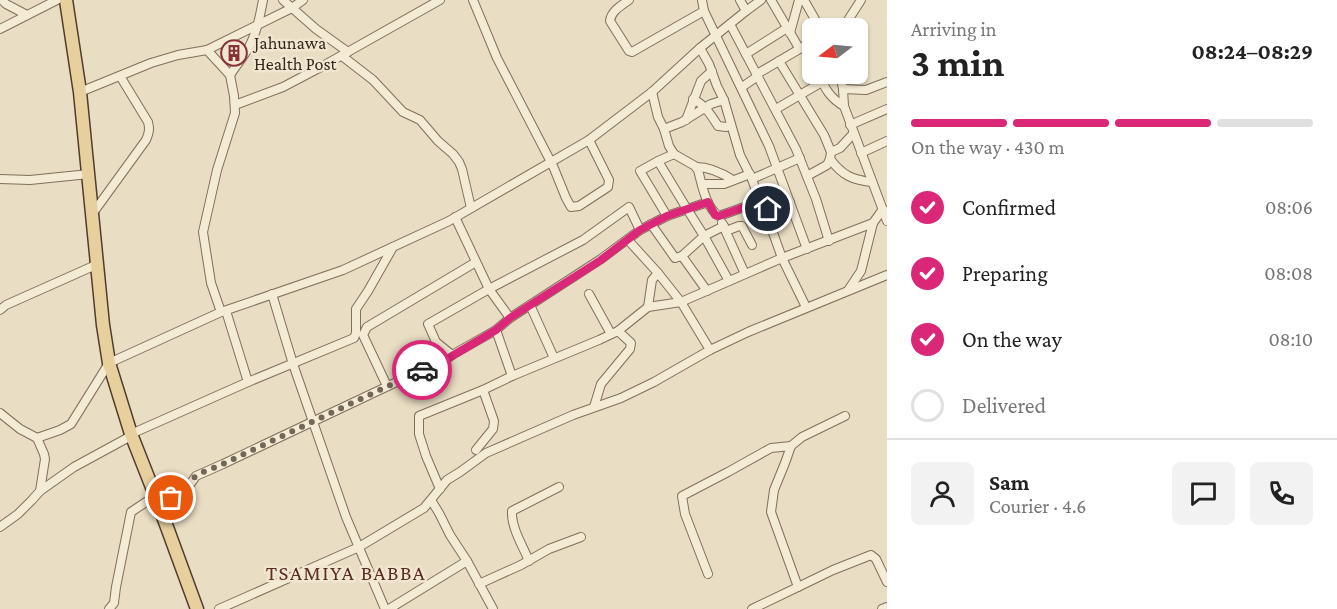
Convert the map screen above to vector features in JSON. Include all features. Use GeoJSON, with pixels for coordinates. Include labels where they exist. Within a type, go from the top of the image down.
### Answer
{"type":"FeatureCollection","features":[{"type":"Feature","properties":{"kind":"main road"},"geometry":{"type":"LineString","coordinates":[[66,0],[80,92],[109,363],[131,435],[197,609]]}},
{"type":"Feature","properties":{"kind":"street"},"geometry":{"type":"LineString","coordinates":[[2,0],[27,15]]}},
{"type":"Feature","properties":{"kind":"street"},"geometry":{"type":"LineString","coordinates":[[0,29],[57,0]]}},
{"type":"Feature","properties":{"kind":"street"},"geometry":{"type":"LineString","coordinates":[[230,75],[249,48],[258,24],[263,0]]}},
{"type":"Feature","properties":{"kind":"street"},"geometry":{"type":"LineString","coordinates":[[282,0],[345,54],[403,112],[420,120],[453,154],[462,169],[471,208]]}},
{"type":"Feature","properties":{"kind":"street"},"geometry":{"type":"LineString","coordinates":[[80,92],[160,60],[207,50],[292,8],[303,0]]}},
{"type":"Feature","properties":{"kind":"street"},"geometry":{"type":"LineString","coordinates":[[235,105],[283,87],[440,0]]}},
{"type":"Feature","properties":{"kind":"street"},"geometry":{"type":"LineString","coordinates":[[473,0],[497,58],[571,207],[579,206],[608,187],[609,180],[589,140]]}},
{"type":"Feature","properties":{"kind":"street"},"geometry":{"type":"LineString","coordinates":[[629,0],[616,9],[610,21],[629,51],[632,52],[704,11]]}},
{"type":"Feature","properties":{"kind":"street"},"geometry":{"type":"LineString","coordinates":[[702,0],[704,11],[769,146],[807,249]]}},
{"type":"Feature","properties":{"kind":"street"},"geometry":{"type":"LineString","coordinates":[[740,0],[746,10]]}},
{"type":"Feature","properties":{"kind":"street"},"geometry":{"type":"LineString","coordinates":[[37,438],[71,424],[109,363],[223,311],[343,270],[393,247],[455,217],[589,140],[652,92],[700,48],[761,0]]}},
{"type":"Feature","properties":{"kind":"street"},"geometry":{"type":"LineString","coordinates":[[771,0],[799,48]]}},
{"type":"Feature","properties":{"kind":"street"},"geometry":{"type":"LineString","coordinates":[[850,18],[859,4],[868,0]]}},
{"type":"Feature","properties":{"kind":"street"},"geometry":{"type":"LineString","coordinates":[[746,54],[788,30],[800,1]]}},
{"type":"Feature","properties":{"kind":"street"},"geometry":{"type":"LineString","coordinates":[[800,1],[813,18]]}},
{"type":"Feature","properties":{"kind":"street"},"geometry":{"type":"LineString","coordinates":[[778,13],[796,14]]}},
{"type":"Feature","properties":{"kind":"street"},"geometry":{"type":"LineString","coordinates":[[730,24],[800,158],[816,198],[829,241]]}},
{"type":"Feature","properties":{"kind":"street"},"geometry":{"type":"LineString","coordinates":[[742,87],[802,46]]}},
{"type":"Feature","properties":{"kind":"street"},"geometry":{"type":"LineString","coordinates":[[700,48],[724,100],[740,155],[751,176],[759,202],[782,258],[806,307]]}},
{"type":"Feature","properties":{"kind":"street"},"geometry":{"type":"LineString","coordinates":[[207,50],[230,75],[235,113],[217,170],[202,232],[212,283],[248,382]]}},
{"type":"Feature","properties":{"kind":"street"},"geometry":{"type":"LineString","coordinates":[[779,61],[824,135],[838,170],[850,178],[872,182]]}},
{"type":"Feature","properties":{"kind":"street"},"geometry":{"type":"LineString","coordinates":[[686,120],[701,81],[712,71]]}},
{"type":"Feature","properties":{"kind":"street"},"geometry":{"type":"LineString","coordinates":[[93,213],[150,133],[148,122],[120,76]]}},
{"type":"Feature","properties":{"kind":"street"},"geometry":{"type":"LineString","coordinates":[[843,88],[866,90],[887,82]]}},
{"type":"Feature","properties":{"kind":"street"},"geometry":{"type":"LineString","coordinates":[[776,109],[814,84]]}},
{"type":"Feature","properties":{"kind":"street"},"geometry":{"type":"LineString","coordinates":[[826,84],[837,102],[844,106]]}},
{"type":"Feature","properties":{"kind":"street"},"geometry":{"type":"LineString","coordinates":[[842,84],[844,106],[850,125],[872,182],[883,196],[883,209],[887,221]]}},
{"type":"Feature","properties":{"kind":"street"},"geometry":{"type":"LineString","coordinates":[[652,92],[658,117],[674,154],[696,167],[713,170],[733,180]]}},
{"type":"Feature","properties":{"kind":"street"},"geometry":{"type":"LineString","coordinates":[[693,99],[705,108],[718,126],[731,125]]}},
{"type":"Feature","properties":{"kind":"street"},"geometry":{"type":"LineString","coordinates":[[664,129],[686,120],[711,104],[724,100]]}},
{"type":"Feature","properties":{"kind":"street"},"geometry":{"type":"LineString","coordinates":[[850,125],[887,109]]}},
{"type":"Feature","properties":{"kind":"street"},"geometry":{"type":"LineString","coordinates":[[807,177],[827,165],[831,156],[854,134]]}},
{"type":"Feature","properties":{"kind":"street"},"geometry":{"type":"LineString","coordinates":[[861,153],[887,141]]}},
{"type":"Feature","properties":{"kind":"street"},"geometry":{"type":"LineString","coordinates":[[667,216],[640,171],[674,154]]}},
{"type":"Feature","properties":{"kind":"street"},"geometry":{"type":"LineString","coordinates":[[702,184],[724,184],[777,168],[800,158]]}},
{"type":"Feature","properties":{"kind":"street"},"geometry":{"type":"LineString","coordinates":[[658,161],[729,281]]}},
{"type":"Feature","properties":{"kind":"street"},"geometry":{"type":"LineString","coordinates":[[696,167],[708,202],[715,215],[719,216],[745,274]]}},
{"type":"Feature","properties":{"kind":"street"},"geometry":{"type":"LineString","coordinates":[[0,179],[30,180],[88,174]]}},
{"type":"Feature","properties":{"kind":"street"},"geometry":{"type":"LineString","coordinates":[[110,609],[114,603],[131,512],[156,498],[178,496],[186,490],[196,476],[420,370],[440,364],[496,330],[510,318],[601,260],[640,230],[667,216],[708,202]]}},
{"type":"Feature","properties":{"kind":"street"},"geometry":{"type":"LineString","coordinates":[[719,216],[759,202]]}},
{"type":"Feature","properties":{"kind":"street"},"geometry":{"type":"LineString","coordinates":[[763,211],[790,202]]}},
{"type":"Feature","properties":{"kind":"street"},"geometry":{"type":"LineString","coordinates":[[452,356],[436,342],[428,324],[583,240],[629,207],[640,230]]}},
{"type":"Feature","properties":{"kind":"street"},"geometry":{"type":"LineString","coordinates":[[849,291],[861,271],[873,223],[883,209]]}},
{"type":"Feature","properties":{"kind":"street"},"geometry":{"type":"LineString","coordinates":[[455,217],[489,289],[510,318]]}},
{"type":"Feature","properties":{"kind":"street"},"geometry":{"type":"LineString","coordinates":[[440,489],[419,434],[419,416],[614,333],[648,307],[681,302],[782,258],[873,223]]}},
{"type":"Feature","properties":{"kind":"street"},"geometry":{"type":"LineString","coordinates":[[651,224],[675,258],[682,256],[704,236],[739,226],[742,226],[752,245]]}},
{"type":"Feature","properties":{"kind":"street"},"geometry":{"type":"LineString","coordinates":[[628,240],[681,302],[710,350]]}},
{"type":"Feature","properties":{"kind":"street"},"geometry":{"type":"LineString","coordinates":[[0,527],[18,514],[40,491],[74,467],[131,435],[248,382],[354,338],[356,309],[393,247]]}},
{"type":"Feature","properties":{"kind":"street"},"geometry":{"type":"LineString","coordinates":[[682,256],[707,291]]}},
{"type":"Feature","properties":{"kind":"street"},"geometry":{"type":"LineString","coordinates":[[387,386],[363,335],[367,327],[476,262]]}},
{"type":"Feature","properties":{"kind":"street"},"geometry":{"type":"LineString","coordinates":[[0,310],[6,305],[98,264]]}},
{"type":"Feature","properties":{"kind":"street"},"geometry":{"type":"LineString","coordinates":[[648,307],[652,280],[658,273]]}},
{"type":"Feature","properties":{"kind":"street"},"geometry":{"type":"LineString","coordinates":[[219,609],[359,547],[424,508],[447,480],[486,453],[594,407],[621,398],[748,332],[887,275]]}},
{"type":"Feature","properties":{"kind":"street"},"geometry":{"type":"LineString","coordinates":[[272,294],[293,364],[346,517],[387,609],[467,561]]}},
{"type":"Feature","properties":{"kind":"street"},"geometry":{"type":"LineString","coordinates":[[589,294],[614,333],[631,343],[630,349],[602,384],[594,407]]}},
{"type":"Feature","properties":{"kind":"street"},"geometry":{"type":"LineString","coordinates":[[530,305],[554,358]]}},
{"type":"Feature","properties":{"kind":"street"},"geometry":{"type":"LineString","coordinates":[[496,330],[512,376]]}},
{"type":"Feature","properties":{"kind":"street"},"geometry":{"type":"LineString","coordinates":[[476,450],[493,429],[494,422],[483,390]]}},
{"type":"Feature","properties":{"kind":"street"},"geometry":{"type":"LineString","coordinates":[[0,413],[20,429],[37,438],[45,459],[40,491]]}},
{"type":"Feature","properties":{"kind":"street"},"geometry":{"type":"LineString","coordinates":[[708,574],[685,514],[682,496],[771,448],[790,446],[802,437],[845,416]]}},
{"type":"Feature","properties":{"kind":"street"},"geometry":{"type":"LineString","coordinates":[[790,446],[774,490],[771,512],[798,587]]}},
{"type":"Feature","properties":{"kind":"street"},"geometry":{"type":"LineString","coordinates":[[529,561],[512,517],[512,511],[559,487]]}},
{"type":"Feature","properties":{"kind":"street"},"geometry":{"type":"LineString","coordinates":[[431,500],[493,609]]}},
{"type":"Feature","properties":{"kind":"street"},"geometry":{"type":"LineString","coordinates":[[479,584],[549,549],[581,537]]}},
{"type":"Feature","properties":{"kind":"street"},"geometry":{"type":"LineString","coordinates":[[752,609],[833,570],[871,555],[887,582]]}},
{"type":"Feature","properties":{"kind":"street"},"geometry":{"type":"LineString","coordinates":[[882,609],[887,607]]}},
{"type":"Feature","properties":{"kind":"way so far"},"geometry":{"type":"LineString","coordinates":[[171,498],[186,490],[196,476],[422,370]]}},
{"type":"Feature","properties":{"kind":"place","name":"Jahunawa Health Post"},"geometry":{"type":"Point","coordinates":[234,53]}},
{"type":"Feature","properties":{"kind":"district","name":"TSAMIYA BABBA"},"geometry":{"type":"Point","coordinates":[346,573]}},
{"type":"Feature","properties":{"kind":"route"},"geometry":{"type":"LineString","coordinates":[[422,370],[440,364],[496,330],[510,318],[601,260],[640,230],[667,216],[708,202],[715,215],[719,216],[759,202],[763,211],[768,209]]}}]}
